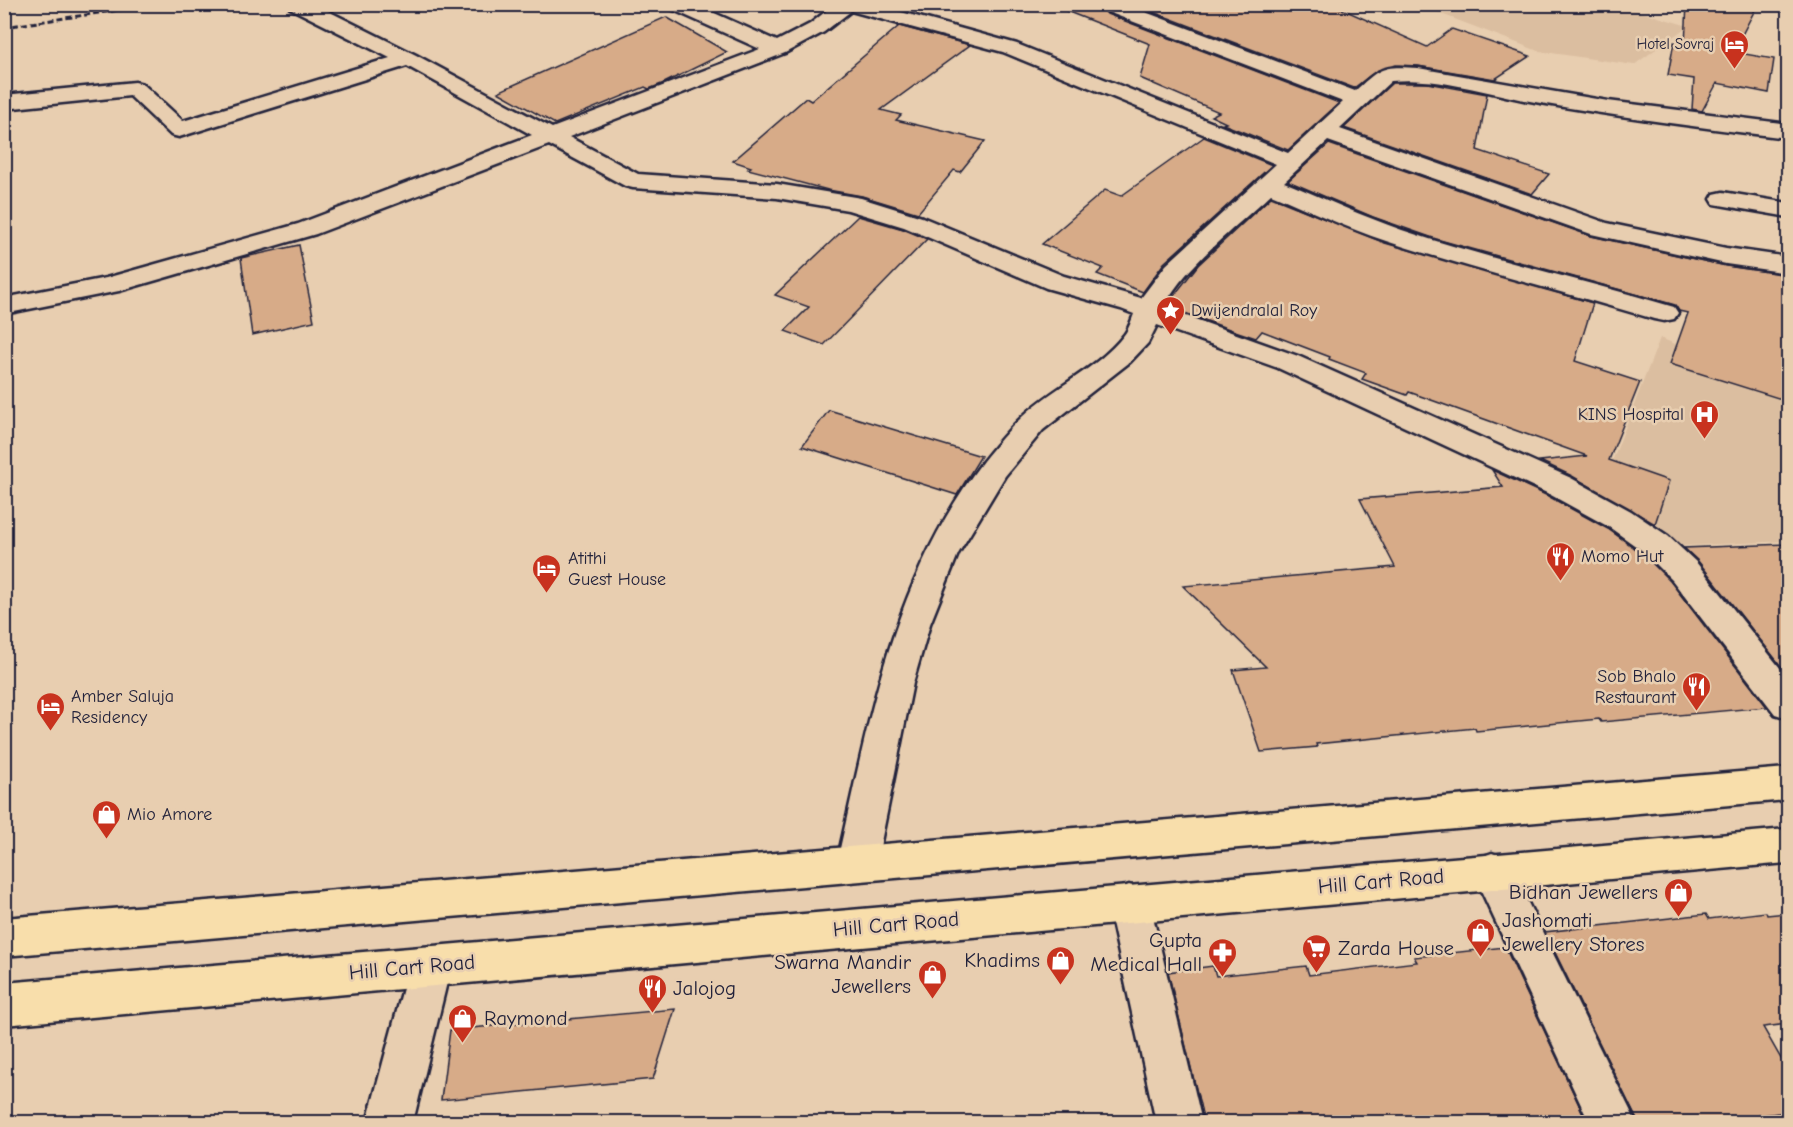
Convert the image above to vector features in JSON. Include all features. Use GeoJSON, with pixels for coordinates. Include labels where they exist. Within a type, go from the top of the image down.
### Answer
{"type":"FeatureCollection","features":[{"type":"Feature","properties":{"kind":"main road"},"geometry":{"type":"LineString","coordinates":[[4,937],[857,862],[1788,784]]}},
{"type":"Feature","properties":{"kind":"main road","name":"Hill Cart Road"},"geometry":{"type":"LineString","coordinates":[[4,1004],[1788,846]]}},
{"type":"Feature","properties":{"kind":"street"},"geometry":{"type":"LineString","coordinates":[[297,4],[409,59],[633,181],[777,191],[852,203],[913,222],[1025,271],[1131,303],[1320,376],[1506,460],[1620,519],[1656,544],[1684,571],[1788,704]]}},
{"type":"Feature","properties":{"kind":"street"},"geometry":{"type":"LineString","coordinates":[[676,4],[778,49]]}},
{"type":"Feature","properties":{"kind":"street"},"geometry":{"type":"LineString","coordinates":[[4,306],[110,285],[307,229],[547,135],[778,49],[817,28],[848,4],[1010,48],[1291,162]]}},
{"type":"Feature","properties":{"kind":"street"},"geometry":{"type":"LineString","coordinates":[[1114,8],[1359,100]]}},
{"type":"Feature","properties":{"kind":"street"},"geometry":{"type":"LineString","coordinates":[[4,102],[135,89],[179,130],[409,59]]}},
{"type":"Feature","properties":{"kind":"street"},"geometry":{"type":"LineString","coordinates":[[857,862],[895,683],[913,624],[942,553],[994,470],[1033,423],[1120,356],[1138,337],[1156,294],[1176,271],[1385,75],[1403,73],[1653,114],[1788,131]]}},
{"type":"Feature","properties":{"kind":"street"},"geometry":{"type":"LineString","coordinates":[[1325,132],[1600,229],[1715,254],[1788,265]]}},
{"type":"Feature","properties":{"kind":"street"},"geometry":{"type":"LineString","coordinates":[[1267,184],[1403,239],[1489,265],[1588,290],[1664,314]]}},
{"type":"Feature","properties":{"kind":"street"},"geometry":{"type":"LineString","coordinates":[[1723,199],[1788,210]]}},
{"type":"Feature","properties":{"kind":"street"},"geometry":{"type":"LineString","coordinates":[[1492,872],[1612,1122]]}},
{"type":"Feature","properties":{"kind":"street"},"geometry":{"type":"LineString","coordinates":[[1129,904],[1179,1122]]}},
{"type":"Feature","properties":{"kind":"street"},"geometry":{"type":"LineString","coordinates":[[390,1122],[430,966]]}},
{"type":"Feature","properties":{"kind":"shaded area"},"geometry":{"type":"Polygon","coordinates":[[[1418,5],[1626,5],[1625,7],[1688,26],[1634,65],[1538,51],[1418,5]]]}},
{"type":"Feature","properties":{"kind":"shaded area","name":"KINS Hospital"},"geometry":{"type":"Polygon","coordinates":[[[1660,338],[1788,388],[1788,541],[1683,546],[1635,507],[1601,490],[1660,338]]]}},
{"type":"Feature","properties":{"kind":"building"},"geometry":{"type":"Polygon","coordinates":[[[1057,4],[1104,4],[1103,9],[1107,14],[1339,103],[1288,150],[1223,124],[1226,123],[1211,116],[1219,112],[1140,78],[1150,44],[1056,7],[1057,4]]]}},
{"type":"Feature","properties":{"kind":"building"},"geometry":{"type":"Polygon","coordinates":[[[1132,4],[1333,5],[1427,47],[1452,29],[1530,56],[1495,79],[1418,66],[1396,65],[1376,71],[1354,88],[1132,4]]]}},
{"type":"Feature","properties":{"kind":"building"},"geometry":{"type":"Polygon","coordinates":[[[1687,4],[1758,4],[1733,52],[1774,59],[1769,93],[1717,83],[1702,111],[1692,109],[1694,79],[1668,75],[1674,42],[1685,44],[1687,4]]]}},
{"type":"Feature","properties":{"kind":"building"},"geometry":{"type":"Polygon","coordinates":[[[666,17],[727,52],[664,83],[649,89],[645,87],[555,124],[498,92],[666,17]]]}},
{"type":"Feature","properties":{"kind":"building"},"geometry":{"type":"Polygon","coordinates":[[[899,26],[970,45],[881,110],[901,115],[896,120],[985,141],[960,172],[954,170],[918,213],[862,196],[828,190],[748,169],[751,167],[733,161],[806,98],[811,101],[899,26]]]}},
{"type":"Feature","properties":{"kind":"building"},"geometry":{"type":"Polygon","coordinates":[[[1392,83],[1427,83],[1487,94],[1477,150],[1549,174],[1532,194],[1344,128],[1392,83]]]}},
{"type":"Feature","properties":{"kind":"building"},"geometry":{"type":"Polygon","coordinates":[[[1204,137],[1272,165],[1164,263],[1143,292],[1097,274],[1103,268],[1042,244],[1105,190],[1121,196],[1204,137]]]}},
{"type":"Feature","properties":{"kind":"building"},"geometry":{"type":"Polygon","coordinates":[[[1329,144],[1591,236],[1726,266],[1788,275],[1788,401],[1670,364],[1688,313],[1679,311],[1675,305],[1436,239],[1373,217],[1288,181],[1329,144]]]}},
{"type":"Feature","properties":{"kind":"building"},"geometry":{"type":"Polygon","coordinates":[[[1271,197],[1385,243],[1593,303],[1575,361],[1640,382],[1609,460],[1669,481],[1655,524],[1572,476],[1540,461],[1587,456],[1409,392],[1407,395],[1362,379],[1366,373],[1329,359],[1330,357],[1262,331],[1256,338],[1232,330],[1182,312],[1182,307],[1169,302],[1198,265],[1271,197]]]}},
{"type":"Feature","properties":{"kind":"building"},"geometry":{"type":"Polygon","coordinates":[[[858,216],[903,229],[927,239],[824,345],[785,331],[809,307],[775,295],[858,216]]]}},
{"type":"Feature","properties":{"kind":"building"},"geometry":{"type":"Polygon","coordinates":[[[299,245],[314,321],[252,335],[241,258],[299,245]]]}},
{"type":"Feature","properties":{"kind":"building"},"geometry":{"type":"Polygon","coordinates":[[[829,410],[981,456],[957,495],[802,446],[829,410]]]}},
{"type":"Feature","properties":{"kind":"building"},"geometry":{"type":"Polygon","coordinates":[[[1492,470],[1548,496],[1608,529],[1643,554],[1670,581],[1767,707],[1601,722],[1599,719],[1476,731],[1475,728],[1316,744],[1317,747],[1261,752],[1233,670],[1266,667],[1183,586],[1395,567],[1360,499],[1503,487],[1492,470]]]}},
{"type":"Feature","properties":{"kind":"building"},"geometry":{"type":"Polygon","coordinates":[[[1788,544],[1788,675],[1698,561],[1684,548],[1788,544]]]}},
{"type":"Feature","properties":{"kind":"building"},"geometry":{"type":"Polygon","coordinates":[[[1766,912],[1767,915],[1788,913],[1788,1024],[1763,1027],[1788,1071],[1788,1112],[1705,1122],[1638,1122],[1545,932],[1706,914],[1709,919],[1766,912]]]}},
{"type":"Feature","properties":{"kind":"building"},"geometry":{"type":"Polygon","coordinates":[[[1505,947],[1587,1122],[1204,1122],[1168,972],[1213,966],[1216,976],[1306,966],[1309,975],[1417,962],[1414,957],[1505,947]]]}},
{"type":"Feature","properties":{"kind":"building"},"geometry":{"type":"Polygon","coordinates":[[[675,1009],[653,1079],[441,1100],[450,1030],[675,1009]]]}},
{"type":"Feature","properties":{"kind":"railway"},"geometry":{"type":"LineString","coordinates":[[4,27],[160,4]]}},
{"type":"Feature","properties":{"kind":"place","name":"Hotel Sovraj"},"geometry":{"type":"Point","coordinates":[1735,70]}},
{"type":"Feature","properties":{"kind":"place","name":"Dwijendralal Roy"},"geometry":{"type":"Point","coordinates":[1170,336]}},
{"type":"Feature","properties":{"kind":"place","name":"KINS Hospital"},"geometry":{"type":"Point","coordinates":[1705,440]}},
{"type":"Feature","properties":{"kind":"place","name":"Momo Hut"},"geometry":{"type":"Point","coordinates":[1560,582]}},
{"type":"Feature","properties":{"kind":"place","name":"Atithi Guest House"},"geometry":{"type":"Point","coordinates":[547,594]}},
{"type":"Feature","properties":{"kind":"place","name":"Sob Bhalo Restaurant"},"geometry":{"type":"Point","coordinates":[1697,712]}},
{"type":"Feature","properties":{"kind":"place","name":"Amber Saluja Residency"},"geometry":{"type":"Point","coordinates":[50,732]}},
{"type":"Feature","properties":{"kind":"place","name":"Mio Amore"},"geometry":{"type":"Point","coordinates":[106,840]}},
{"type":"Feature","properties":{"kind":"place","name":"Bidhan Jewellers"},"geometry":{"type":"Point","coordinates":[1679,918]}},
{"type":"Feature","properties":{"kind":"place","name":"Jashomati Jewellery Stores"},"geometry":{"type":"Point","coordinates":[1481,958]}},
{"type":"Feature","properties":{"kind":"place","name":"Zarda House"},"geometry":{"type":"Point","coordinates":[1317,974]}},
{"type":"Feature","properties":{"kind":"place","name":"Gupta Medical Hall"},"geometry":{"type":"Point","coordinates":[1223,978]}},
{"type":"Feature","properties":{"kind":"place","name":"Khadims"},"geometry":{"type":"Point","coordinates":[1061,986]}},
{"type":"Feature","properties":{"kind":"place","name":"Swarna Mandir Jewellers"},"geometry":{"type":"Point","coordinates":[932,1000]}},
{"type":"Feature","properties":{"kind":"place","name":"Jalojog"},"geometry":{"type":"Point","coordinates":[652,1014]}},
{"type":"Feature","properties":{"kind":"place","name":"Raymond"},"geometry":{"type":"Point","coordinates":[463,1044]}}]}
